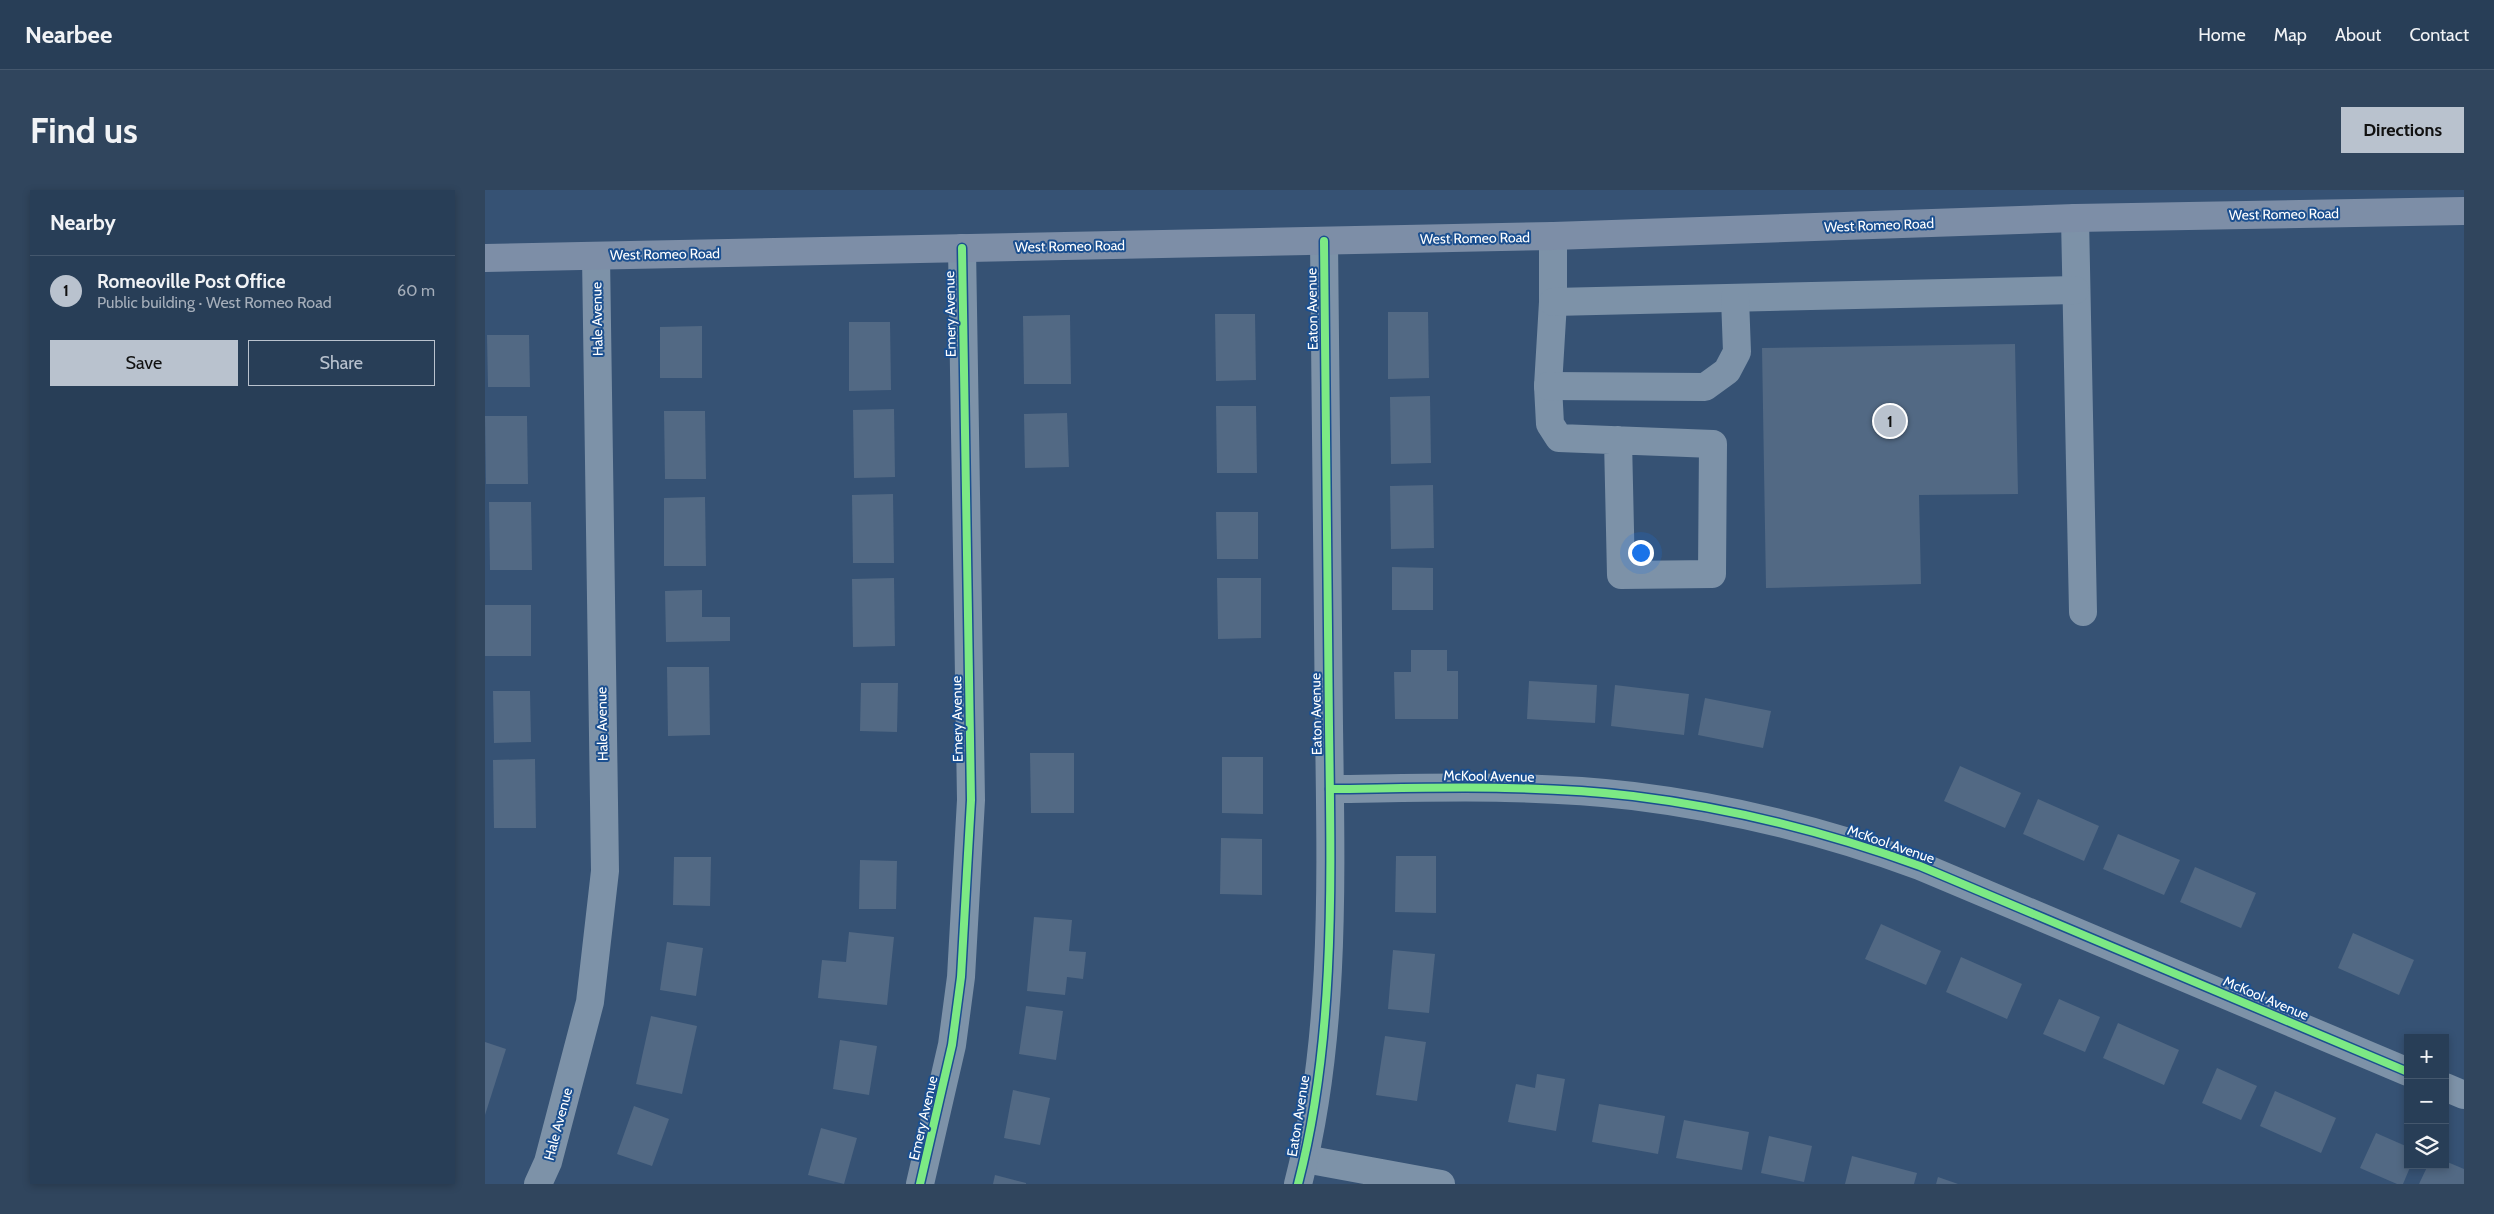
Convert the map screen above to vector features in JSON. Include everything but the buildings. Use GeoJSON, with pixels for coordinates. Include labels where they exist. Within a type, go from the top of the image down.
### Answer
{"type":"FeatureCollection","features":[{"type":"Feature","properties":{"kind":"main road","name":"West Romeo Road"},"geometry":{"type":"LineString","coordinates":[[485,258],[1553,236],[2075,218],[2464,211]]}},
{"type":"Feature","properties":{"kind":"street"},"geometry":{"type":"LineString","coordinates":[[2075,218],[2083,612]]}},
{"type":"Feature","properties":{"kind":"street"},"geometry":{"type":"LineString","coordinates":[[1553,236],[1553,302],[1548,386],[1550,424],[1559,438],[1618,440],[1713,444],[1712,574],[1621,576],[1618,440]]}},
{"type":"Feature","properties":{"kind":"street","name":"Eaton Avenue"},"geometry":{"type":"LineString","coordinates":[[1302,1172],[1323,1038],[1330,914],[1324,241]]}},
{"type":"Feature","properties":{"kind":"street","name":"Emery Avenue"},"geometry":{"type":"LineString","coordinates":[[920,1184],[952,1045],[961,977],[971,809],[962,248]]}},
{"type":"Feature","properties":{"kind":"street","name":"Hale Avenue"},"geometry":{"type":"LineString","coordinates":[[538,1184],[548,1162],[590,1002],[605,870],[596,256]]}},
{"type":"Feature","properties":{"kind":"street"},"geometry":{"type":"LineString","coordinates":[[1553,302],[2075,290]]}},
{"type":"Feature","properties":{"kind":"street"},"geometry":{"type":"LineString","coordinates":[[1548,386],[1705,387],[1727,372],[1737,352],[1735,298]]}},
{"type":"Feature","properties":{"kind":"street","name":"McKool Avenue"},"geometry":{"type":"LineString","coordinates":[[1330,789],[1560,790],[1633,796],[1733,813],[1855,843],[1920,866],[2404,1070]]}},
{"type":"Feature","properties":{"kind":"street"},"geometry":{"type":"LineString","coordinates":[[2449,1089],[2464,1095]]}},
{"type":"Feature","properties":{"kind":"street"},"geometry":{"type":"LineString","coordinates":[[1302,1172],[1441,1184]]}},
{"type":"Feature","properties":{"kind":"cycle path"},"geometry":{"type":"LineString","coordinates":[[1298,1184],[1310,1129],[1319,1072],[1329,956],[1330,840],[1324,241]]}},
{"type":"Feature","properties":{"kind":"cycle path"},"geometry":{"type":"LineString","coordinates":[[920,1184],[952,1045],[961,977],[971,800],[962,248]]}},
{"type":"Feature","properties":{"kind":"cycle path"},"geometry":{"type":"LineString","coordinates":[[1330,789],[1520,788],[1595,792],[1706,807],[1814,832],[1920,866],[2404,1070]]}},
{"type":"Feature","properties":{"kind":"place","name":"Romeoville Post Office"},"geometry":{"type":"Point","coordinates":[1890,421]}}]}
